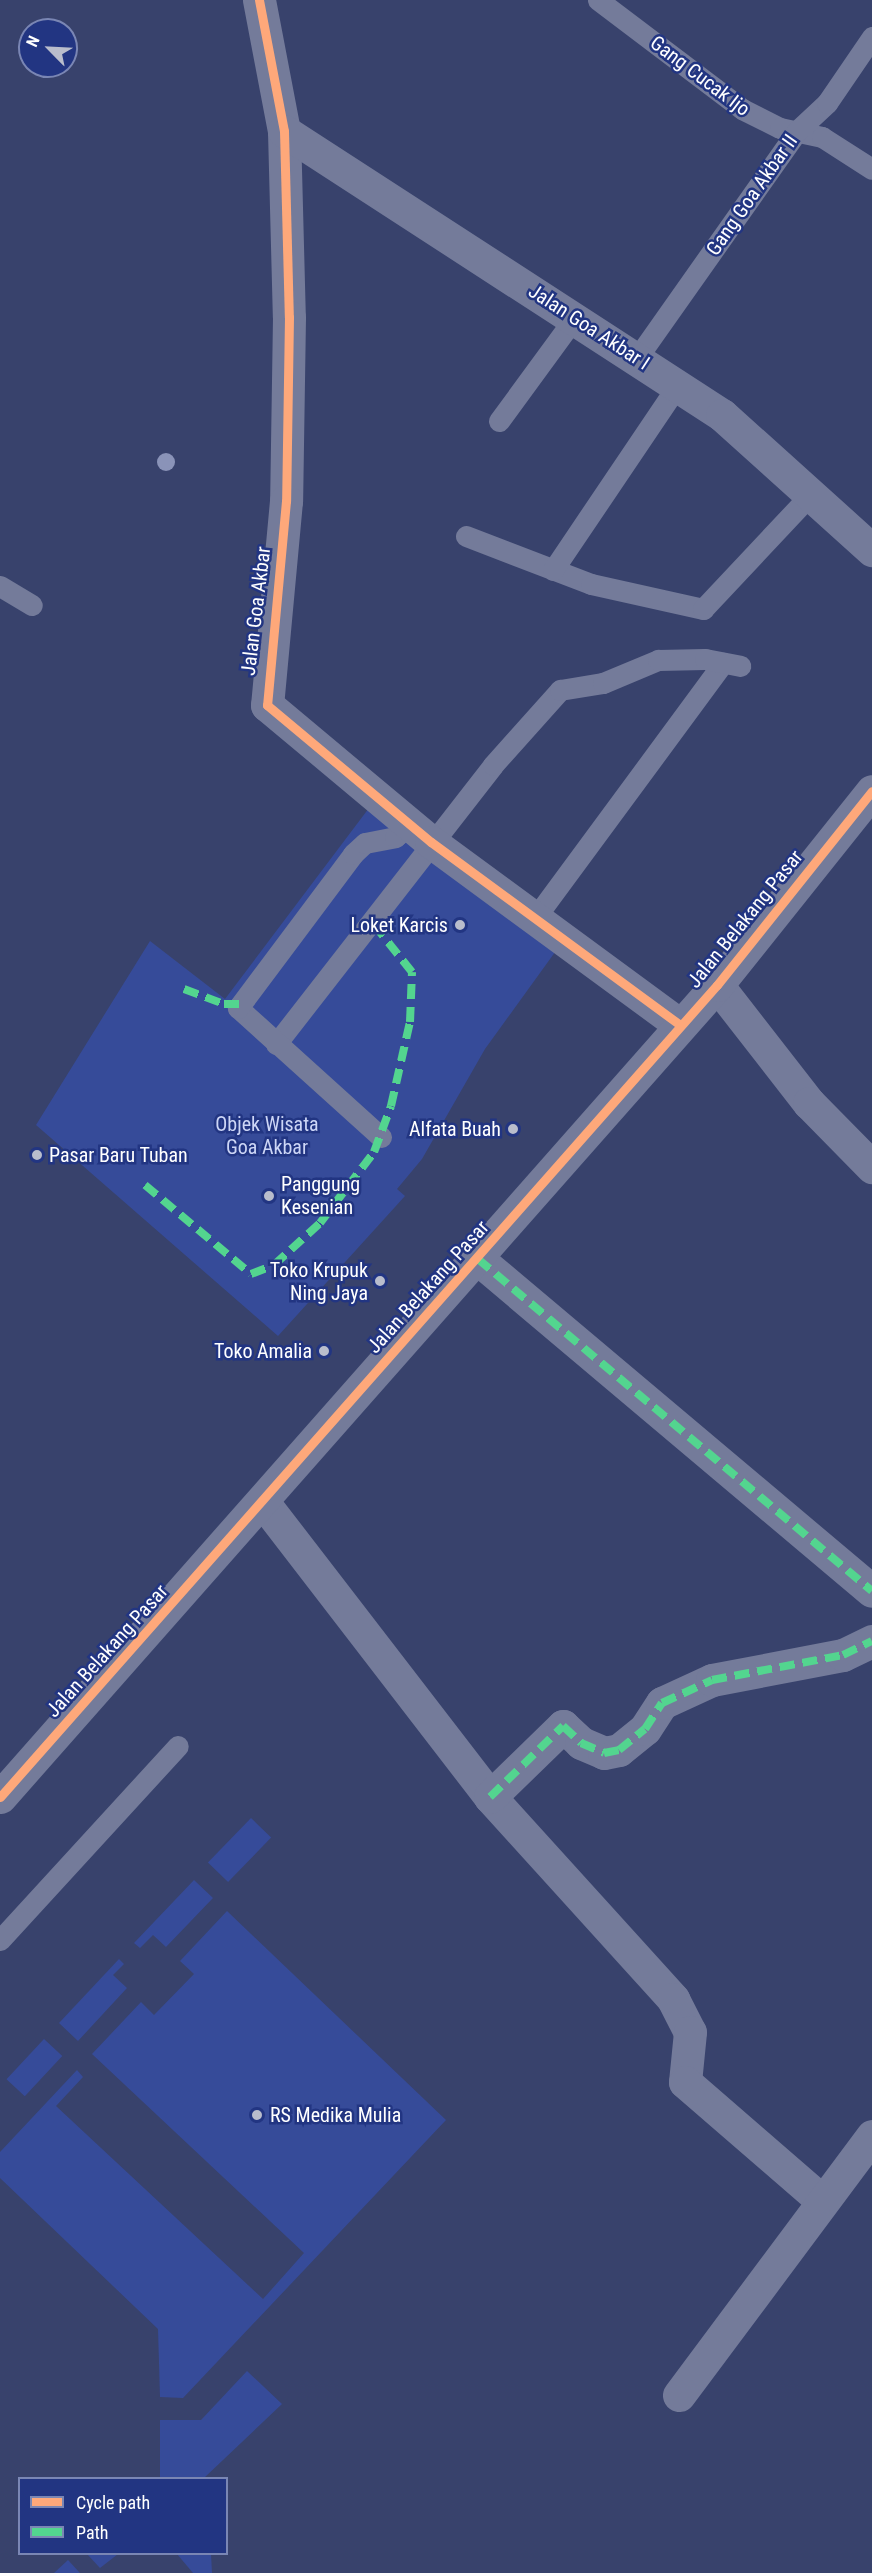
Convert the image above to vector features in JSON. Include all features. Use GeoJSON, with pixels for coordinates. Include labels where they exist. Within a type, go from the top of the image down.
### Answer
{"type":"FeatureCollection","features":[{"type":"Feature","properties":{"kind":"street","name":"Jalan Goa Akbar"},"geometry":{"type":"LineString","coordinates":[[258,0],[284,131],[286,501],[265,698],[272,713],[421,834],[680,1025]]}},
{"type":"Feature","properties":{"kind":"street","name":"Jalan Goa Akbar I"},"geometry":{"type":"LineString","coordinates":[[284,131],[678,385],[812,493],[872,550]]}},
{"type":"Feature","properties":{"kind":"street","name":"Jalan Belakang Pasar"},"geometry":{"type":"LineString","coordinates":[[0,1797],[478,1259],[717,985],[872,791]]}},
{"type":"Feature","properties":{"kind":"street"},"geometry":{"type":"LineString","coordinates":[[717,985],[792,1074],[809,1103],[872,1167]]}},
{"type":"Feature","properties":{"kind":"street"},"geometry":{"type":"LineString","coordinates":[[478,1259],[872,1592]]}},
{"type":"Feature","properties":{"kind":"street"},"geometry":{"type":"LineString","coordinates":[[263,1502],[489,1797],[673,1999],[690,2032],[685,2082],[821,2200]]}},
{"type":"Feature","properties":{"kind":"street"},"geometry":{"type":"LineString","coordinates":[[489,1797],[563,1726],[581,1743],[604,1753],[619,1750],[645,1729],[662,1703],[712,1680],[843,1655],[872,1641]]}},
{"type":"Feature","properties":{"kind":"street"},"geometry":{"type":"LineString","coordinates":[[679,2395],[821,2200],[872,2136]]}},
{"type":"Feature","properties":{"kind":"lane","name":"Gang Cucak Ijo"},"geometry":{"type":"LineString","coordinates":[[598,0],[742,109],[797,131],[822,137],[872,169]]}},
{"type":"Feature","properties":{"kind":"lane","name":"Gang Goa Akbar II"},"geometry":{"type":"LineString","coordinates":[[637,358],[797,131],[827,103],[872,37]]}},
{"type":"Feature","properties":{"kind":"lane"},"geometry":{"type":"LineString","coordinates":[[500,421],[575,317]]}},
{"type":"Feature","properties":{"kind":"lane"},"geometry":{"type":"LineString","coordinates":[[553,570],[678,385]]}},
{"type":"Feature","properties":{"kind":"lane"},"geometry":{"type":"LineString","coordinates":[[466,536],[553,570],[616,591],[703,609],[812,493]]}},
{"type":"Feature","properties":{"kind":"lane"},"geometry":{"type":"LineString","coordinates":[[0,586],[32,605]]}},
{"type":"Feature","properties":{"kind":"lane"},"geometry":{"type":"LineString","coordinates":[[276,1044],[421,834],[560,690],[603,683],[658,660],[732,664],[535,918]]}},
{"type":"Feature","properties":{"kind":"lane"},"geometry":{"type":"LineString","coordinates":[[381,1137],[241,1011],[242,999],[353,854],[370,842],[421,834]]}},
{"type":"Feature","properties":{"kind":"lane"},"geometry":{"type":"LineString","coordinates":[[0,1940],[178,1746]]}},
{"type":"Feature","properties":{"kind":"green space","name":"Objek Wisata Goa Akbar"},"geometry":{"type":"Polygon","coordinates":[[[369,808],[558,948],[485,1049],[422,1159],[397,1189],[405,1196],[278,1336],[36,1125],[150,941],[225,999],[369,808]]]}},
{"type":"Feature","properties":{"kind":"green space"},"geometry":{"type":"Polygon","coordinates":[[[251,1818],[271,1837],[228,1882],[208,1863],[251,1818]]]}},
{"type":"Feature","properties":{"kind":"green space"},"geometry":{"type":"Polygon","coordinates":[[[194,1880],[213,1898],[166,1947],[153,1935],[140,1948],[134,1943],[194,1880]]]}},
{"type":"Feature","properties":{"kind":"green space"},"geometry":{"type":"Polygon","coordinates":[[[227,1911],[446,2120],[183,2398],[160,2397],[158,2329],[0,2178],[0,2152],[77,2070],[83,2077],[56,2106],[263,2299],[304,2253],[92,2054],[141,2002],[154,2015],[194,1974],[180,1961],[227,1911]]]}},
{"type":"Feature","properties":{"kind":"green space"},"geometry":{"type":"Polygon","coordinates":[[[119,1959],[124,1964],[113,1975],[127,1988],[78,2041],[59,2023],[119,1959]]]}},
{"type":"Feature","properties":{"kind":"green space"},"geometry":{"type":"Polygon","coordinates":[[[44,2039],[62,2056],[25,2096],[6,2079],[44,2039]]]}},
{"type":"Feature","properties":{"kind":"green space"},"geometry":{"type":"Polygon","coordinates":[[[247,2371],[282,2404],[205,2477],[160,2477],[160,2420],[201,2420],[247,2371]]]}},
{"type":"Feature","properties":{"kind":"green space"},"geometry":{"type":"Polygon","coordinates":[[[88,2555],[117,2555],[100,2568],[88,2555]]]}},
{"type":"Feature","properties":{"kind":"green space"},"geometry":{"type":"Polygon","coordinates":[[[178,2555],[211,2555],[212,2573],[193,2573],[178,2555]]]}},
{"type":"Feature","properties":{"kind":"green space"},"geometry":{"type":"Polygon","coordinates":[[[68,2560],[80,2573],[54,2573],[68,2560]]]}},
{"type":"Feature","properties":{"kind":"marked path"},"geometry":{"type":"LineString","coordinates":[[145,1185],[251,1274],[274,1265],[320,1223],[374,1152],[391,1106],[410,1022],[412,972],[371,921]]}},
{"type":"Feature","properties":{"kind":"marked path"},"geometry":{"type":"LineString","coordinates":[[184,989],[224,1004],[239,1004]]}},
{"type":"Feature","properties":{"kind":"marked path"},"geometry":{"type":"LineString","coordinates":[[478,1259],[872,1591]]}},
{"type":"Feature","properties":{"kind":"marked path"},"geometry":{"type":"LineString","coordinates":[[490,1797],[563,1726],[581,1743],[604,1753],[619,1750],[645,1729],[662,1703],[712,1680],[843,1655],[872,1641]]}},
{"type":"Feature","properties":{"kind":"cycle path"},"geometry":{"type":"LineString","coordinates":[[259,0],[284,131],[289,317],[286,501],[267,705],[431,842],[680,1025]]}},
{"type":"Feature","properties":{"kind":"cycle path"},"geometry":{"type":"LineString","coordinates":[[0,1797],[717,985],[872,791]]}},
{"type":"Feature","properties":{"kind":"place","name":"Loket Karcis"},"geometry":{"type":"Point","coordinates":[460,925]}},
{"type":"Feature","properties":{"kind":"place","name":"Alfata Buah"},"geometry":{"type":"Point","coordinates":[513,1129]}},
{"type":"Feature","properties":{"kind":"place","name":"Pasar Baru Tuban"},"geometry":{"type":"Point","coordinates":[37,1155]}},
{"type":"Feature","properties":{"kind":"place","name":"Panggung Kesenian"},"geometry":{"type":"Point","coordinates":[269,1196]}},
{"type":"Feature","properties":{"kind":"place","name":"Toko Krupuk Ning Jaya"},"geometry":{"type":"Point","coordinates":[380,1281]}},
{"type":"Feature","properties":{"kind":"place","name":"Toko Amalia"},"geometry":{"type":"Point","coordinates":[324,1351]}},
{"type":"Feature","properties":{"kind":"place","name":"RS Medika Mulia"},"geometry":{"type":"Point","coordinates":[257,2115]}}]}
